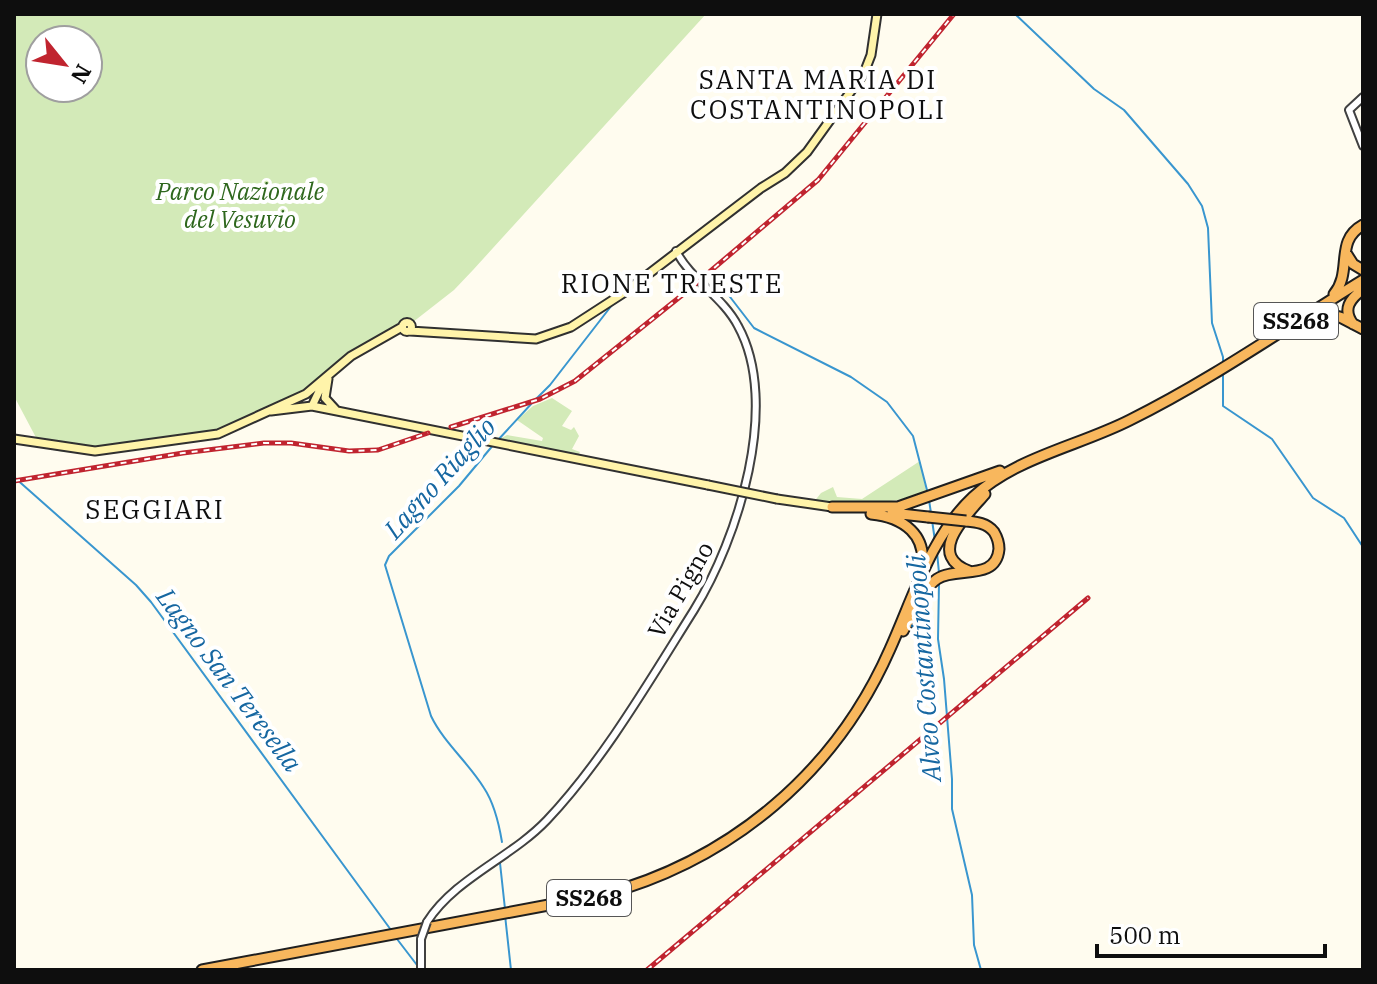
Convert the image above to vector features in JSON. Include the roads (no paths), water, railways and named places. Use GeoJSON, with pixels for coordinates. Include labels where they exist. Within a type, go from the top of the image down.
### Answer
{"type":"FeatureCollection","features":[{"type":"Feature","properties":{"kind":"highway","name":"SS268"},"geometry":{"type":"LineString","coordinates":[[1303,317],[1339,288],[1350,234],[1363,225]]}},
{"type":"Feature","properties":{"kind":"highway"},"geometry":{"type":"LineString","coordinates":[[1345,249],[1353,264],[1363,270]]}},
{"type":"Feature","properties":{"kind":"highway","name":"SS268"},"geometry":{"type":"LineString","coordinates":[[202,970],[584,899],[636,885],[685,865],[728,841],[759,819],[814,768],[859,711],[900,634],[938,547],[985,494],[1013,476],[1134,421],[1303,317],[1363,285]]}},
{"type":"Feature","properties":{"kind":"highway","name":"SS268"},"geometry":{"type":"LineString","coordinates":[[1359,328],[1349,318],[1348,305],[1363,285]]}},
{"type":"Feature","properties":{"kind":"highway","name":"SS268"},"geometry":{"type":"LineString","coordinates":[[1275,339],[1363,285]]}},
{"type":"Feature","properties":{"kind":"highway","name":"SS268"},"geometry":{"type":"LineString","coordinates":[[1230,364],[1328,314],[1359,328]]}},
{"type":"Feature","properties":{"kind":"highway","name":"SS268"},"geometry":{"type":"LineString","coordinates":[[230,970],[603,900],[688,869],[730,845],[762,823],[824,764],[868,705],[938,547],[959,512],[981,489],[1000,476],[1061,453]]}},
{"type":"Feature","properties":{"kind":"highway"},"geometry":{"type":"LineString","coordinates":[[832,507],[889,509],[1034,461]]}},
{"type":"Feature","properties":{"kind":"highway"},"geometry":{"type":"LineString","coordinates":[[972,572],[954,562],[950,540],[985,494]]}},
{"type":"Feature","properties":{"kind":"highway"},"geometry":{"type":"LineString","coordinates":[[832,507],[966,521],[989,527],[998,541],[998,553],[993,563],[982,571],[939,578],[926,591],[900,634]]}},
{"type":"Feature","properties":{"kind":"highway"},"geometry":{"type":"LineString","coordinates":[[832,507],[896,519],[908,526],[920,542],[923,554],[921,573],[900,634]]}},
{"type":"Feature","properties":{"kind":"main road"},"geometry":{"type":"LineString","coordinates":[[14,439],[95,451],[196,438],[228,431],[271,411],[313,389],[351,356],[389,335],[409,329],[527,340],[556,334],[571,327],[625,292],[676,251],[785,173],[807,152],[864,73],[871,55],[877,14]]}},
{"type":"Feature","properties":{"kind":"main road"},"geometry":{"type":"LineString","coordinates":[[331,372],[324,391],[325,398],[338,411]]}},
{"type":"Feature","properties":{"kind":"main road"},"geometry":{"type":"LineString","coordinates":[[312,406],[324,380]]}},
{"type":"Feature","properties":{"kind":"main road"},"geometry":{"type":"LineString","coordinates":[[312,406],[308,399],[313,389]]}},
{"type":"Feature","properties":{"kind":"main road"},"geometry":{"type":"LineString","coordinates":[[271,411],[312,406],[777,499],[832,507]]}},
{"type":"Feature","properties":{"kind":"street"},"geometry":{"type":"LineString","coordinates":[[1363,97],[1349,110],[1363,146]]}},
{"type":"Feature","properties":{"kind":"street","name":"Via Pigno"},"geometry":{"type":"LineString","coordinates":[[421,967],[421,939],[427,922],[442,902],[528,838],[584,777],[700,601],[733,531],[757,411],[752,360],[737,323],[676,251]]}},
{"type":"Feature","properties":{"kind":"waterway"},"geometry":{"type":"LineString","coordinates":[[1015,14],[1094,89],[1124,110],[1188,184],[1202,206],[1208,228],[1212,323],[1223,364]]}},
{"type":"Feature","properties":{"kind":"waterway","name":"Alveo Costantinopoli"},"geometry":{"type":"LineString","coordinates":[[708,275],[727,293],[754,328],[851,377],[887,402],[913,436],[928,494]]}},
{"type":"Feature","properties":{"kind":"waterway","name":"Lagno Riaglio"},"geometry":{"type":"LineString","coordinates":[[536,399],[612,305]]}},
{"type":"Feature","properties":{"kind":"waterway"},"geometry":{"type":"LineString","coordinates":[[1223,371],[1223,406],[1272,439],[1313,498],[1344,518],[1363,547]]}},
{"type":"Feature","properties":{"kind":"waterway","name":"Lagno Riaglio"},"geometry":{"type":"LineString","coordinates":[[498,440],[533,402]]}},
{"type":"Feature","properties":{"kind":"waterway","name":"Lagno Riaglio"},"geometry":{"type":"LineString","coordinates":[[494,444],[459,486],[389,556],[385,565],[431,716],[488,794],[502,842]]}},
{"type":"Feature","properties":{"kind":"waterway","name":"Lagno San Teresella"},"geometry":{"type":"LineString","coordinates":[[14,477],[136,585],[151,602],[391,930]]}},
{"type":"Feature","properties":{"kind":"waterway","name":"Alveo Costantinopoli"},"geometry":{"type":"LineString","coordinates":[[929,500],[931,513]]}},
{"type":"Feature","properties":{"kind":"waterway","name":"Alveo Costantinopoli"},"geometry":{"type":"LineString","coordinates":[[932,520],[935,541]]}},
{"type":"Feature","properties":{"kind":"waterway","name":"Alveo Costantinopoli"},"geometry":{"type":"LineString","coordinates":[[937,552],[939,573]]}},
{"type":"Feature","properties":{"kind":"waterway","name":"Alveo Costantinopoli"},"geometry":{"type":"LineString","coordinates":[[939,583],[938,639],[944,679],[952,809],[972,895],[974,945],[981,970]]}},
{"type":"Feature","properties":{"kind":"waterway","name":"Lagno Riaglio"},"geometry":{"type":"LineString","coordinates":[[500,863],[505,909]]}},
{"type":"Feature","properties":{"kind":"waterway","name":"Lagno Riaglio"},"geometry":{"type":"LineString","coordinates":[[505,915],[511,970]]}},
{"type":"Feature","properties":{"kind":"waterway"},"geometry":{"type":"LineString","coordinates":[[397,939],[420,969]]}},
{"type":"Feature","properties":{"kind":"railway"},"geometry":{"type":"LineString","coordinates":[[451,427],[540,399],[575,381],[681,296],[818,180],[954,14]]}},
{"type":"Feature","properties":{"kind":"railway"},"geometry":{"type":"LineString","coordinates":[[14,481],[264,443],[291,443],[349,451],[378,450],[428,433]]}},
{"type":"Feature","properties":{"kind":"railway"},"geometry":{"type":"LineString","coordinates":[[647,970],[1088,598]]}},
{"type":"Feature","properties":{"kind":"district","name":"SANTA MARIA DI COSTANTINOPOLI"},"geometry":{"type":"Point","coordinates":[818,95]}},
{"type":"Feature","properties":{"kind":"district","name":"RIONE TRIESTE"},"geometry":{"type":"Point","coordinates":[672,284]}},
{"type":"Feature","properties":{"kind":"district","name":"SEGGIARI"},"geometry":{"type":"Point","coordinates":[155,510]}},
{"type":"Feature","properties":{"kind":"park label","name":"Parco Nazionale del Vesuvio"},"geometry":{"type":"Point","coordinates":[240,206]}}]}
